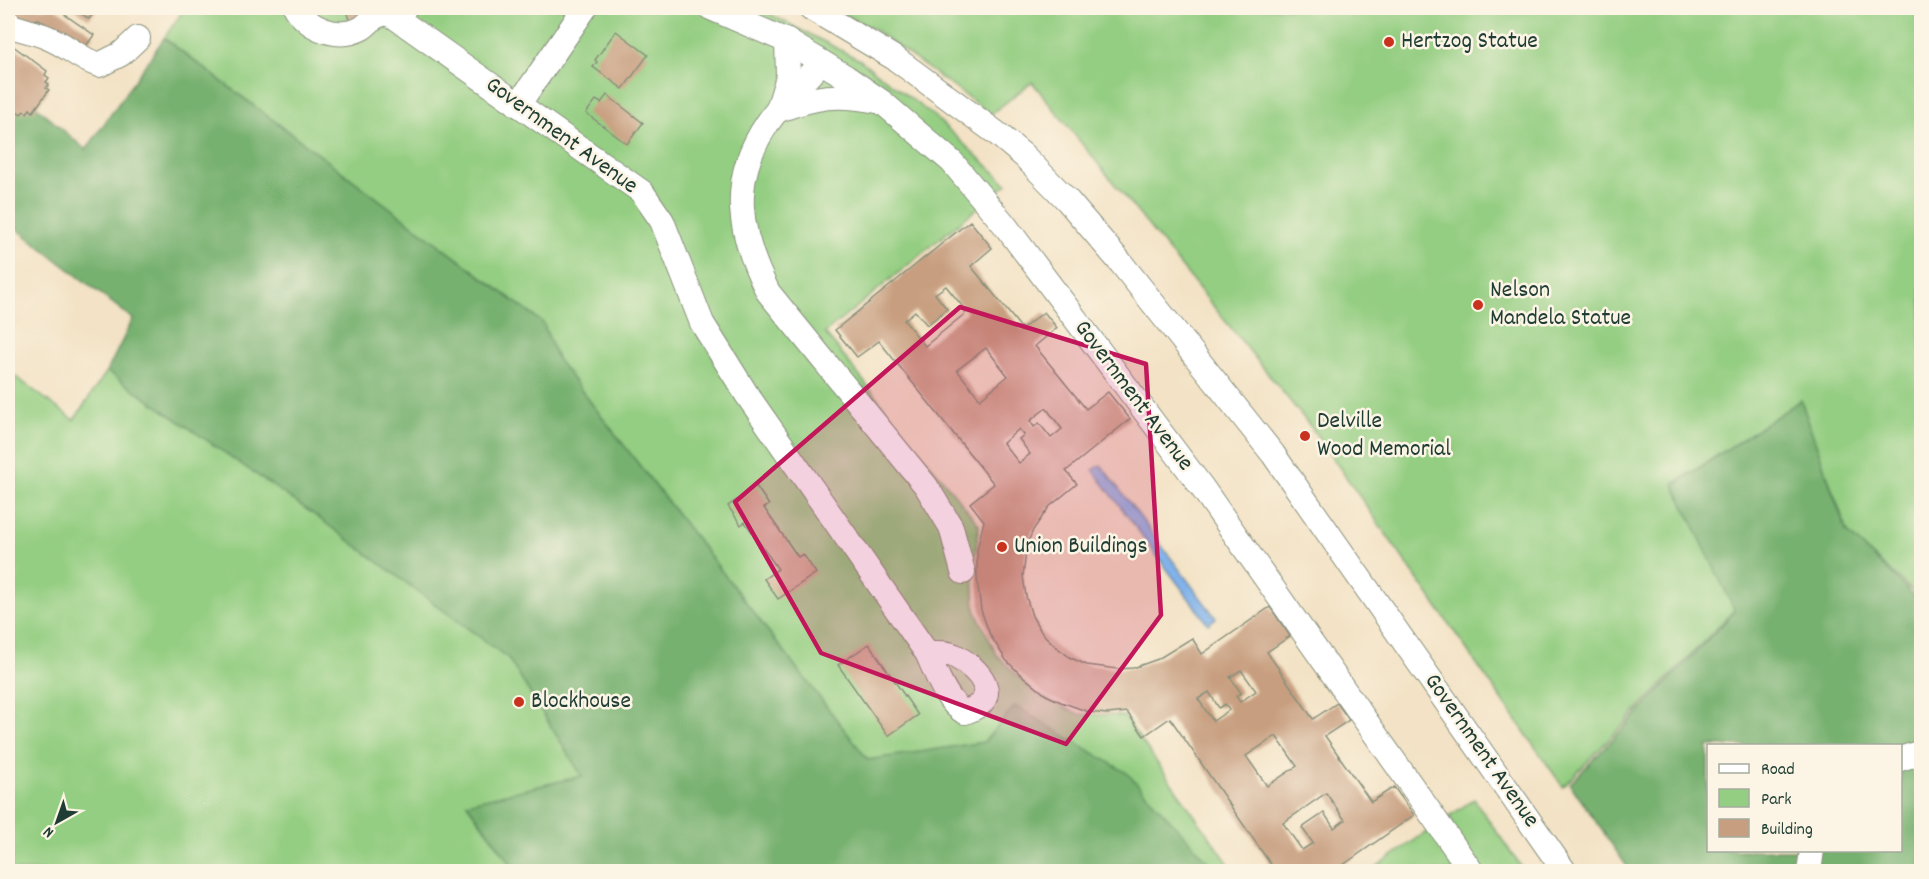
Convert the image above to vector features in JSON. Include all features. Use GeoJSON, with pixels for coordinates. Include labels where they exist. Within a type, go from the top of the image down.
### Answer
{"type":"FeatureCollection","features":[{"type":"Feature","properties":{"kind":"street","name":"Government Avenue"},"geometry":{"type":"LineString","coordinates":[[296,8],[306,22],[321,30],[335,32],[361,29],[375,17],[399,10],[518,105],[642,192],[662,221],[702,323],[747,395],[927,653]]}},
{"type":"Feature","properties":{"kind":"street"},"geometry":{"type":"LineString","coordinates":[[518,105],[585,8]]}},
{"type":"Feature","properties":{"kind":"street","name":"Government Avenue"},"geometry":{"type":"LineString","coordinates":[[711,8],[786,41],[846,77],[882,102],[952,162],[1004,224],[1201,486],[1472,872]]}},
{"type":"Feature","properties":{"kind":"street","name":"Government Avenue"},"geometry":{"type":"LineString","coordinates":[[811,8],[896,59],[999,135],[1024,156],[1068,201],[1121,263],[1273,454],[1564,872]]}},
{"type":"Feature","properties":{"kind":"street"},"geometry":{"type":"LineString","coordinates":[[8,22],[12,26],[51,38],[84,60],[99,65],[121,54],[138,38]]}},
{"type":"Feature","properties":{"kind":"street"},"geometry":{"type":"LineString","coordinates":[[778,110],[788,77],[786,41]]}},
{"type":"Feature","properties":{"kind":"street"},"geometry":{"type":"LineString","coordinates":[[822,62],[767,123],[749,158],[741,199],[744,229],[753,263],[768,292],[926,486],[951,527],[963,572]]}},
{"type":"Feature","properties":{"kind":"street"},"geometry":{"type":"LineString","coordinates":[[778,110],[836,95],[882,102]]}},
{"type":"Feature","properties":{"kind":"street"},"geometry":{"type":"LineString","coordinates":[[1902,758],[1922,752]]}},
{"type":"Feature","properties":{"kind":"street"},"geometry":{"type":"LineString","coordinates":[[1809,872],[1812,852]]}},
{"type":"Feature","properties":{"kind":"highlighted area"},"geometry":{"type":"Polygon","coordinates":[[[960,307],[1146,364],[1161,615],[1066,744],[821,653],[735,502],[960,307]]]}},
{"type":"Feature","properties":{"kind":"green space"},"geometry":{"type":"Polygon","coordinates":[[[185,8],[758,8],[860,60],[935,117],[1007,184],[825,333],[979,525],[973,569],[975,610],[997,655],[1034,693],[1078,714],[1124,716],[1234,871],[1217,871],[1212,865],[984,742],[868,760],[557,359],[543,323],[164,38],[185,8]]]}},
{"type":"Feature","properties":{"kind":"green space"},"geometry":{"type":"Polygon","coordinates":[[[832,8],[917,10],[934,8],[1921,8],[1921,598],[1849,535],[1800,401],[1675,483],[1735,609],[1563,787],[1311,427],[1032,82],[991,114],[873,29],[832,8]]]}},
{"type":"Feature","properties":{"kind":"green space"},"geometry":{"type":"Polygon","coordinates":[[[164,38],[543,323],[557,359],[868,760],[984,742],[1015,706],[1127,773],[1217,871],[516,871],[467,803],[582,776],[508,658],[316,516],[107,371],[133,319],[8,222],[8,82],[86,150],[164,38]]]}},
{"type":"Feature","properties":{"kind":"green space"},"geometry":{"type":"Polygon","coordinates":[[[8,371],[74,420],[107,371],[316,516],[508,658],[583,776],[467,804],[516,871],[8,871],[8,371]]]}},
{"type":"Feature","properties":{"kind":"green space"},"geometry":{"type":"Polygon","coordinates":[[[1801,400],[1846,531],[1921,602],[1921,871],[1630,871],[1570,784],[1735,611],[1674,485],[1801,400]]]}},
{"type":"Feature","properties":{"kind":"green space"},"geometry":{"type":"Polygon","coordinates":[[[1474,799],[1524,871],[1369,872],[1474,799]]]}},
{"type":"Feature","properties":{"kind":"water"},"geometry":{"type":"Polygon","coordinates":[[[1101,465],[1216,618],[1208,624],[1093,470],[1101,465]]]}},
{"type":"Feature","properties":{"kind":"building"},"geometry":{"type":"Polygon","coordinates":[[[8,8],[55,8],[94,35],[83,50],[39,19],[20,22],[8,14],[8,8]]]}},
{"type":"Feature","properties":{"kind":"building"},"geometry":{"type":"Polygon","coordinates":[[[73,8],[98,8],[89,19],[73,8]]]}},
{"type":"Feature","properties":{"kind":"building"},"geometry":{"type":"Polygon","coordinates":[[[346,8],[361,8],[365,22],[352,26],[346,8]]]}},
{"type":"Feature","properties":{"kind":"building"},"geometry":{"type":"Polygon","coordinates":[[[616,31],[648,55],[623,89],[593,67],[597,62],[595,60],[616,31]]]}},
{"type":"Feature","properties":{"kind":"building"},"geometry":{"type":"Polygon","coordinates":[[[9,43],[47,71],[45,75],[49,78],[46,82],[49,84],[46,88],[49,90],[33,112],[30,109],[27,113],[24,111],[21,114],[8,104],[9,43]]]}},
{"type":"Feature","properties":{"kind":"building"},"geometry":{"type":"Polygon","coordinates":[[[607,95],[643,123],[627,144],[586,113],[596,100],[601,103],[607,95]]]}},
{"type":"Feature","properties":{"kind":"building","name":"Union Buildings"},"geometry":{"type":"Polygon","coordinates":[[[970,221],[992,248],[971,266],[1022,329],[1044,312],[1057,328],[1035,346],[1086,409],[1108,392],[1130,419],[1066,471],[1077,484],[1049,507],[1033,530],[1027,545],[1023,576],[1032,616],[1042,633],[1071,658],[1087,665],[1118,669],[1133,668],[1158,659],[1192,638],[1202,654],[1270,607],[1290,636],[1267,652],[1313,719],[1337,703],[1349,720],[1325,736],[1371,802],[1394,787],[1414,815],[1333,872],[1270,872],[1274,869],[1170,718],[1144,736],[1127,712],[1107,714],[1089,712],[1061,702],[1046,695],[1019,673],[1006,660],[990,635],[981,610],[977,578],[977,550],[984,521],[970,503],[994,484],[879,341],[857,357],[835,330],[970,221]],[[946,286],[935,294],[947,309],[927,325],[915,311],[904,320],[925,346],[967,312],[946,286]],[[986,348],[957,370],[980,399],[1008,376],[986,348]],[[1046,408],[1030,421],[1034,427],[1039,423],[1051,438],[1062,429],[1046,408]],[[1019,429],[1003,443],[1019,463],[1030,454],[1019,439],[1024,435],[1019,429]],[[1241,670],[1230,677],[1241,693],[1236,696],[1240,702],[1256,691],[1241,670]],[[1209,692],[1198,699],[1213,721],[1229,710],[1225,704],[1219,708],[1209,692]],[[1276,736],[1246,756],[1267,786],[1297,766],[1276,736]],[[1326,793],[1283,823],[1302,850],[1313,843],[1302,828],[1324,813],[1334,828],[1345,820],[1326,793]]]}},
{"type":"Feature","properties":{"kind":"building"},"geometry":{"type":"Polygon","coordinates":[[[756,486],[769,505],[764,508],[798,557],[803,554],[816,573],[778,599],[764,579],[778,569],[745,522],[741,525],[728,506],[756,486]]]}},
{"type":"Feature","properties":{"kind":"building"},"geometry":{"type":"Polygon","coordinates":[[[869,644],[918,715],[888,736],[838,665],[869,644]]]}},
{"type":"Feature","properties":{"kind":"place","name":"Hertzog Statue"},"geometry":{"type":"Point","coordinates":[1389,42]}},
{"type":"Feature","properties":{"kind":"place","name":"Nelson Mandela Statue"},"geometry":{"type":"Point","coordinates":[1478,305]}},
{"type":"Feature","properties":{"kind":"place","name":"Delville Wood Memorial"},"geometry":{"type":"Point","coordinates":[1305,436]}},
{"type":"Feature","properties":{"kind":"place","name":"Union Buildings"},"geometry":{"type":"Point","coordinates":[1002,547]}},
{"type":"Feature","properties":{"kind":"place","name":"Blockhouse"},"geometry":{"type":"Point","coordinates":[519,702]}}]}
